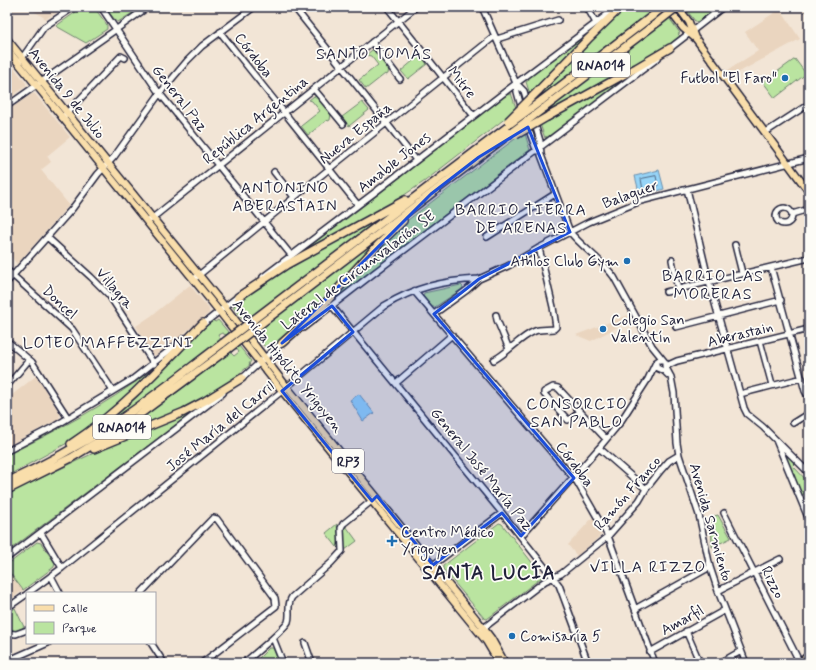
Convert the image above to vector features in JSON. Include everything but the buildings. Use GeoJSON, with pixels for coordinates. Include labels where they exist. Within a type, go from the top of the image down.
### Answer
{"type":"FeatureCollection","features":[{"type":"Feature","properties":{"kind":"highway"},"geometry":{"type":"LineString","coordinates":[[509,123],[593,33],[621,7]]}},
{"type":"Feature","properties":{"kind":"highway","name":"RNA014"},"geometry":{"type":"LineString","coordinates":[[255,323],[513,134],[655,19],[665,7]]}},
{"type":"Feature","properties":{"kind":"highway","name":"RNA014"},"geometry":{"type":"LineString","coordinates":[[7,490],[50,469],[124,426],[509,123],[655,19],[677,7]]}},
{"type":"Feature","properties":{"kind":"highway"},"geometry":{"type":"LineString","coordinates":[[513,134],[547,117],[670,48]]}},
{"type":"Feature","properties":{"kind":"highway"},"geometry":{"type":"LineString","coordinates":[[238,297],[286,265],[373,218],[434,182]]}},
{"type":"Feature","properties":{"kind":"highway"},"geometry":{"type":"LineString","coordinates":[[282,343],[318,311],[378,245],[431,194]]}},
{"type":"Feature","properties":{"kind":"highway"},"geometry":{"type":"LineString","coordinates":[[26,472],[75,442],[116,410],[203,323]]}},
{"type":"Feature","properties":{"kind":"highway","name":"RNA014"},"geometry":{"type":"LineString","coordinates":[[7,482],[73,448],[111,426],[226,346]]}},
{"type":"Feature","properties":{"kind":"highway"},"geometry":{"type":"LineString","coordinates":[[50,469],[110,442],[184,412],[242,378]]}},
{"type":"Feature","properties":{"kind":"main road"},"geometry":{"type":"LineString","coordinates":[[665,7],[696,39],[809,192]]}},
{"type":"Feature","properties":{"kind":"main road"},"geometry":{"type":"LineString","coordinates":[[677,7],[689,22],[690,32]]}},
{"type":"Feature","properties":{"kind":"main road","name":"Avenida 9 de Julio"},"geometry":{"type":"LineString","coordinates":[[7,39],[20,61]]}},
{"type":"Feature","properties":{"kind":"main road","name":"Avenida 9 de Julio"},"geometry":{"type":"LineString","coordinates":[[7,49],[20,61],[106,166]]}},
{"type":"Feature","properties":{"kind":"main road","name":"Avenida Hipólito Yrigoyen"},"geometry":{"type":"LineString","coordinates":[[106,166],[196,278],[265,357],[285,389]]}},
{"type":"Feature","properties":{"kind":"main road","name":"Avenida Hipólito Yrigoyen"},"geometry":{"type":"LineString","coordinates":[[222,309],[260,363],[285,389],[481,630],[505,663]]}},
{"type":"Feature","properties":{"kind":"main road","name":"Avenida Hipólito Yrigoyen"},"geometry":{"type":"LineString","coordinates":[[481,630],[499,663]]}},
{"type":"Feature","properties":{"kind":"main road"},"geometry":{"type":"LineString","coordinates":[[800,663],[807,659]]}},
{"type":"Feature","properties":{"kind":"street"},"geometry":{"type":"LineString","coordinates":[[20,61],[44,28],[74,7]]}},
{"type":"Feature","properties":{"kind":"street","name":"General Paz"},"geometry":{"type":"LineString","coordinates":[[101,7],[160,93],[291,255]]}},
{"type":"Feature","properties":{"kind":"street"},"geometry":{"type":"LineString","coordinates":[[7,106],[148,7]]}},
{"type":"Feature","properties":{"kind":"street"},"geometry":{"type":"LineString","coordinates":[[7,282],[72,209],[160,93],[202,46],[254,7]]}},
{"type":"Feature","properties":{"kind":"street"},"geometry":{"type":"LineString","coordinates":[[294,7],[416,160]]}},
{"type":"Feature","properties":{"kind":"street","name":"Mitre"},"geometry":{"type":"LineString","coordinates":[[387,7],[473,115]]}},
{"type":"Feature","properties":{"kind":"street","name":"República Argentina"},"geometry":{"type":"LineString","coordinates":[[150,220],[416,7]]}},
{"type":"Feature","properties":{"kind":"street"},"geometry":{"type":"LineString","coordinates":[[482,7],[516,83],[516,92],[538,148]]}},
{"type":"Feature","properties":{"kind":"street"},"geometry":{"type":"LineString","coordinates":[[587,7],[596,23]]}},
{"type":"Feature","properties":{"kind":"street","name":"Amable Jones"},"geometry":{"type":"LineString","coordinates":[[7,451],[68,418],[154,364],[203,323],[291,255],[358,205],[473,115],[617,7]]}},
{"type":"Feature","properties":{"kind":"street","name":"Lateral de Circunvalación SE"},"geometry":{"type":"LineString","coordinates":[[7,558],[242,378],[282,343],[649,65],[723,7]]}},
{"type":"Feature","properties":{"kind":"street"},"geometry":{"type":"LineString","coordinates":[[496,38],[558,20]]}},
{"type":"Feature","properties":{"kind":"street","name":"Córdoba"},"geometry":{"type":"LineString","coordinates":[[220,32],[358,205]]}},
{"type":"Feature","properties":{"kind":"street","name":"Nueva España"},"geometry":{"type":"LineString","coordinates":[[196,278],[386,123],[496,38]]}},
{"type":"Feature","properties":{"kind":"street"},"geometry":{"type":"LineString","coordinates":[[372,42],[400,78]]}},
{"type":"Feature","properties":{"kind":"street"},"geometry":{"type":"LineString","coordinates":[[64,116],[121,56],[125,58]]}},
{"type":"Feature","properties":{"kind":"street"},"geometry":{"type":"LineString","coordinates":[[314,89],[343,124]]}},
{"type":"Feature","properties":{"kind":"street"},"geometry":{"type":"LineString","coordinates":[[766,132],[809,104]]}},
{"type":"Feature","properties":{"kind":"street","name":"Avenida Sarmiento"},"geometry":{"type":"LineString","coordinates":[[538,148],[570,232],[609,270],[663,365],[670,374],[679,455],[699,515],[710,568],[746,663]]}},
{"type":"Feature","properties":{"kind":"street","name":"Balaguer"},"geometry":{"type":"LineString","coordinates":[[434,314],[467,290],[479,279],[508,266],[570,232],[641,201],[809,158]]}},
{"type":"Feature","properties":{"kind":"street"},"geometry":{"type":"LineString","coordinates":[[274,172],[294,197]]}},
{"type":"Feature","properties":{"kind":"street"},"geometry":{"type":"LineString","coordinates":[[687,189],[709,282],[744,408],[747,414],[809,473]]}},
{"type":"Feature","properties":{"kind":"street"},"geometry":{"type":"LineString","coordinates":[[487,238],[555,194]]}},
{"type":"Feature","properties":{"kind":"street"},"geometry":{"type":"LineString","coordinates":[[792,214],[809,209]]}},
{"type":"Feature","properties":{"kind":"street","name":"Villagra"},"geometry":{"type":"LineString","coordinates":[[47,237],[109,295],[154,364]]}},
{"type":"Feature","properties":{"kind":"street"},"geometry":{"type":"LineString","coordinates":[[735,245],[742,273]]}},
{"type":"Feature","properties":{"kind":"street"},"geometry":{"type":"LineString","coordinates":[[494,360],[502,356],[525,337],[536,331],[554,329],[556,327],[553,307],[539,248]]}},
{"type":"Feature","properties":{"kind":"street"},"geometry":{"type":"LineString","coordinates":[[666,292],[809,258]]}},
{"type":"Feature","properties":{"kind":"street"},"geometry":{"type":"LineString","coordinates":[[672,260],[678,290]]}},
{"type":"Feature","properties":{"kind":"street"},"geometry":{"type":"LineString","coordinates":[[771,267],[805,391],[809,398]]}},
{"type":"Feature","properties":{"kind":"street","name":"Doncel"},"geometry":{"type":"LineString","coordinates":[[7,270],[72,329],[113,391]]}},
{"type":"Feature","properties":{"kind":"street","name":"José María del Carril"},"geometry":{"type":"LineString","coordinates":[[28,592],[62,568],[285,389],[384,306],[398,297],[434,284],[457,280],[479,279]]}},
{"type":"Feature","properties":{"kind":"street","name":"Córdoba"},"geometry":{"type":"LineString","coordinates":[[414,290],[574,478],[608,536],[655,663]]}},
{"type":"Feature","properties":{"kind":"street"},"geometry":{"type":"LineString","coordinates":[[676,327],[781,300]]}},
{"type":"Feature","properties":{"kind":"street","name":"General José María Paz"},"geometry":{"type":"LineString","coordinates":[[332,306],[521,536],[559,585],[588,663]]}},
{"type":"Feature","properties":{"kind":"street"},"geometry":{"type":"LineString","coordinates":[[496,315],[509,349]]}},
{"type":"Feature","properties":{"kind":"street","name":"Aberastain"},"geometry":{"type":"LineString","coordinates":[[663,365],[809,329]]}},
{"type":"Feature","properties":{"kind":"street"},"geometry":{"type":"LineString","coordinates":[[396,383],[452,335]]}},
{"type":"Feature","properties":{"kind":"street"},"geometry":{"type":"LineString","coordinates":[[7,340],[29,360],[68,418]]}},
{"type":"Feature","properties":{"kind":"street"},"geometry":{"type":"LineString","coordinates":[[760,341],[772,386]]}},
{"type":"Feature","properties":{"kind":"street","name":"Avenida Sarmiento"},"geometry":{"type":"LineString","coordinates":[[652,346],[656,363]]}},
{"type":"Feature","properties":{"kind":"street"},"geometry":{"type":"LineString","coordinates":[[7,386],[29,360]]}},
{"type":"Feature","properties":{"kind":"street"},"geometry":{"type":"LineString","coordinates":[[656,363],[656,367],[663,365]]}},
{"type":"Feature","properties":{"kind":"street"},"geometry":{"type":"LineString","coordinates":[[648,379],[656,363]]}},
{"type":"Feature","properties":{"kind":"street"},"geometry":{"type":"LineString","coordinates":[[521,536],[599,448],[618,424],[648,379],[663,365]]}},
{"type":"Feature","properties":{"kind":"street"},"geometry":{"type":"LineString","coordinates":[[740,394],[802,378]]}},
{"type":"Feature","properties":{"kind":"street"},"geometry":{"type":"LineString","coordinates":[[580,412],[568,420],[544,394],[544,392],[553,387],[558,388],[606,439]]}},
{"type":"Feature","properties":{"kind":"street"},"geometry":{"type":"LineString","coordinates":[[793,423],[809,413]]}},
{"type":"Feature","properties":{"kind":"street"},"geometry":{"type":"LineString","coordinates":[[775,439],[809,520]]}},
{"type":"Feature","properties":{"kind":"street"},"geometry":{"type":"LineString","coordinates":[[599,448],[646,489]]}},
{"type":"Feature","properties":{"kind":"street","name":"Ramón Franco"},"geometry":{"type":"LineString","coordinates":[[481,630],[545,581],[561,574],[608,536],[639,501],[646,489],[665,466],[679,455]]}},
{"type":"Feature","properties":{"kind":"street"},"geometry":{"type":"LineString","coordinates":[[244,663],[273,638],[288,622],[290,600],[292,597],[331,563],[342,551],[341,528],[343,524],[374,499]]}},
{"type":"Feature","properties":{"kind":"street"},"geometry":{"type":"LineString","coordinates":[[430,567],[502,513]]}},
{"type":"Feature","properties":{"kind":"street","name":"Rizzo"},"geometry":{"type":"LineString","coordinates":[[724,513],[800,663]]}},
{"type":"Feature","properties":{"kind":"street"},"geometry":{"type":"LineString","coordinates":[[142,592],[213,518],[217,519],[275,598],[276,606],[202,663]]}},
{"type":"Feature","properties":{"kind":"street"},"geometry":{"type":"LineString","coordinates":[[40,533],[62,568]]}},
{"type":"Feature","properties":{"kind":"street"},"geometry":{"type":"LineString","coordinates":[[718,591],[780,559]]}},
{"type":"Feature","properties":{"kind":"street"},"geometry":{"type":"LineString","coordinates":[[635,609],[710,568]]}},
{"type":"Feature","properties":{"kind":"street"},"geometry":{"type":"LineString","coordinates":[[51,576],[59,592]]}},
{"type":"Feature","properties":{"kind":"street","name":"José María del Carril"},"geometry":{"type":"LineString","coordinates":[[7,608],[26,594]]}},
{"type":"Feature","properties":{"kind":"street","name":"Amarfil"},"geometry":{"type":"LineString","coordinates":[[650,652],[725,610]]}},
{"type":"Feature","properties":{"kind":"street"},"geometry":{"type":"LineString","coordinates":[[7,632],[19,633],[26,630]]}},
{"type":"Feature","properties":{"kind":"street"},"geometry":{"type":"LineString","coordinates":[[686,631],[700,663]]}},
{"type":"Feature","properties":{"kind":"street"},"geometry":{"type":"LineString","coordinates":[[273,638],[283,663]]}},
{"type":"Feature","properties":{"kind":"street"},"geometry":{"type":"LineString","coordinates":[[305,643],[312,663]]}},
{"type":"Feature","properties":{"kind":"street"},"geometry":{"type":"LineString","coordinates":[[7,661],[46,644]]}},
{"type":"Feature","properties":{"kind":"street"},"geometry":{"type":"LineString","coordinates":[[152,644],[164,663]]}},
{"type":"Feature","properties":{"kind":"street"},"geometry":{"type":"LineString","coordinates":[[720,663],[741,651]]}},
{"type":"Feature","properties":{"kind":"highlighted area"},"geometry":{"type":"Polygon","coordinates":[[[528,127],[570,232],[479,279],[434,314],[574,478],[521,536],[502,513],[433,565],[377,496],[372,501],[282,391],[353,332],[332,306],[282,343],[431,194],[479,157],[528,127]]]}},
{"type":"Feature","properties":{"kind":"shaded area"},"geometry":{"type":"Polygon","coordinates":[[[28,7],[64,7],[46,19],[28,7]]]}},
{"type":"Feature","properties":{"kind":"shaded area"},"geometry":{"type":"Polygon","coordinates":[[[780,9],[800,39],[732,76],[728,70],[758,51],[745,32],[780,9]]]}},
{"type":"Feature","properties":{"kind":"shaded area"},"geometry":{"type":"Polygon","coordinates":[[[7,59],[26,83],[26,86],[7,100],[7,59]]]}},
{"type":"Feature","properties":{"kind":"shaded area"},"geometry":{"type":"Polygon","coordinates":[[[32,94],[35,94],[70,137],[47,156],[51,162],[41,170],[69,205],[17,264],[7,252],[7,111],[32,94]]]}},
{"type":"Feature","properties":{"kind":"shaded area"},"geometry":{"type":"Polygon","coordinates":[[[190,285],[209,309],[209,313],[157,355],[153,355],[136,326],[190,285]]]}},
{"type":"Feature","properties":{"kind":"shaded area","name":"Colegio San Valentín"},"geometry":{"type":"Polygon","coordinates":[[[628,315],[631,320],[591,341],[576,335],[628,315]]]}},
{"type":"Feature","properties":{"kind":"shaded area"},"geometry":{"type":"Polygon","coordinates":[[[36,376],[60,414],[59,419],[7,446],[7,399],[36,376]]]}},
{"type":"Feature","properties":{"kind":"shaded area"},"geometry":{"type":"Polygon","coordinates":[[[593,517],[601,532],[600,536],[577,556],[568,545],[593,517]]]}},
{"type":"Feature","properties":{"kind":"shaded area"},"geometry":{"type":"Polygon","coordinates":[[[7,569],[23,590],[7,602],[7,569]]]}},
{"type":"Feature","properties":{"kind":"green space"},"geometry":{"type":"Polygon","coordinates":[[[83,7],[94,7],[107,25],[107,29],[86,43],[56,26],[83,7]]]}},
{"type":"Feature","properties":{"kind":"green space"},"geometry":{"type":"Polygon","coordinates":[[[105,7],[142,7],[118,22],[105,7]]]}},
{"type":"Feature","properties":{"kind":"green space"},"geometry":{"type":"Polygon","coordinates":[[[624,7],[657,7],[521,111],[624,7]]]}},
{"type":"Feature","properties":{"kind":"green space"},"geometry":{"type":"Polygon","coordinates":[[[684,7],[718,7],[697,22],[684,7]]]}},
{"type":"Feature","properties":{"kind":"green space"},"geometry":{"type":"Polygon","coordinates":[[[606,17],[530,94],[526,82],[529,80],[528,78],[606,17]]]}},
{"type":"Feature","properties":{"kind":"green space"},"geometry":{"type":"Polygon","coordinates":[[[669,18],[680,33],[678,34],[680,36],[660,51],[548,113],[548,110],[669,18]]]}},
{"type":"Feature","properties":{"kind":"green space"},"geometry":{"type":"Polygon","coordinates":[[[372,50],[376,51],[389,67],[388,74],[385,74],[366,89],[359,80],[378,65],[371,56],[366,55],[372,50]]]}},
{"type":"Feature","properties":{"kind":"green space"},"geometry":{"type":"Polygon","coordinates":[[[420,55],[427,64],[408,79],[401,71],[420,55]]]}},
{"type":"Feature","properties":{"kind":"green space","name":"Futbol \"El Faro\""},"geometry":{"type":"Polygon","coordinates":[[[795,59],[806,74],[775,98],[763,82],[795,59]]]}},
{"type":"Feature","properties":{"kind":"green space"},"geometry":{"type":"Polygon","coordinates":[[[646,64],[547,138],[546,136],[545,138],[540,124],[646,64]]]}},
{"type":"Feature","properties":{"kind":"green space"},"geometry":{"type":"Polygon","coordinates":[[[511,93],[516,108],[507,117],[425,181],[388,206],[296,256],[349,217],[481,114],[511,93]]]}},
{"type":"Feature","properties":{"kind":"green space"},"geometry":{"type":"Polygon","coordinates":[[[314,96],[318,97],[331,114],[330,120],[327,120],[308,135],[301,126],[320,111],[312,101],[309,100],[314,96]]]}},
{"type":"Feature","properties":{"kind":"green space"},"geometry":{"type":"Polygon","coordinates":[[[362,102],[369,110],[349,126],[342,117],[362,102]]]}},
{"type":"Feature","properties":{"kind":"green space"},"geometry":{"type":"Polygon","coordinates":[[[525,134],[530,150],[321,311],[408,220],[515,139],[525,134]]]}},
{"type":"Feature","properties":{"kind":"green space"},"geometry":{"type":"Polygon","coordinates":[[[381,217],[251,317],[242,319],[233,307],[235,305],[234,304],[274,274],[381,217]]]}},
{"type":"Feature","properties":{"kind":"green space"},"geometry":{"type":"Polygon","coordinates":[[[389,231],[339,286],[294,330],[271,347],[270,345],[265,347],[256,336],[260,329],[389,231]]]}},
{"type":"Feature","properties":{"kind":"green space"},"geometry":{"type":"Polygon","coordinates":[[[461,285],[463,287],[462,289],[435,307],[432,307],[423,296],[424,293],[461,285]]]}},
{"type":"Feature","properties":{"kind":"green space"},"geometry":{"type":"Polygon","coordinates":[[[213,320],[215,322],[218,320],[229,333],[226,335],[222,333],[218,335],[221,340],[110,422],[93,432],[192,338],[213,320]]]}},
{"type":"Feature","properties":{"kind":"green space"},"geometry":{"type":"Polygon","coordinates":[[[239,346],[251,361],[249,364],[250,365],[212,395],[194,406],[115,437],[230,352],[234,356],[239,352],[236,348],[239,346]]]}},
{"type":"Feature","properties":{"kind":"green space"},"geometry":{"type":"Polygon","coordinates":[[[149,372],[150,374],[106,415],[69,442],[7,476],[7,455],[44,437],[116,396],[149,372]]]}},
{"type":"Feature","properties":{"kind":"green space"},"geometry":{"type":"Polygon","coordinates":[[[192,411],[193,412],[7,552],[7,494],[100,450],[192,411]]]}},
{"type":"Feature","properties":{"kind":"green space"},"geometry":{"type":"Polygon","coordinates":[[[787,454],[796,463],[793,466],[809,483],[809,492],[801,495],[785,456],[787,454]]]}},
{"type":"Feature","properties":{"kind":"green space"},"geometry":{"type":"Polygon","coordinates":[[[718,515],[731,538],[712,547],[711,517],[718,515]]]}},
{"type":"Feature","properties":{"kind":"green space"},"geometry":{"type":"Polygon","coordinates":[[[499,523],[502,524],[541,574],[541,578],[487,619],[484,618],[443,569],[443,566],[499,523]]]}},
{"type":"Feature","properties":{"kind":"green space"},"geometry":{"type":"Polygon","coordinates":[[[337,524],[339,541],[337,547],[326,533],[337,524]]]}},
{"type":"Feature","properties":{"kind":"green space"},"geometry":{"type":"Polygon","coordinates":[[[346,526],[357,541],[345,550],[342,549],[343,530],[346,526]]]}},
{"type":"Feature","properties":{"kind":"green space"},"geometry":{"type":"Polygon","coordinates":[[[37,542],[41,543],[55,563],[54,567],[23,590],[7,569],[7,565],[37,542]]]}},
{"type":"Feature","properties":{"kind":"green space"},"geometry":{"type":"Polygon","coordinates":[[[15,608],[24,627],[17,631],[7,629],[7,614],[15,608]]]}},
{"type":"Feature","properties":{"kind":"green space"},"geometry":{"type":"Polygon","coordinates":[[[269,648],[273,648],[279,663],[254,663],[269,648]]]}},
{"type":"Feature","properties":{"kind":"water"},"geometry":{"type":"Polygon","coordinates":[[[659,170],[664,189],[640,196],[635,176],[659,170]]]}},
{"type":"Feature","properties":{"kind":"water"},"geometry":{"type":"Polygon","coordinates":[[[359,394],[374,413],[363,421],[350,400],[359,394]]]}},
{"type":"Feature","properties":{"kind":"place","name":"Futbol \"El Faro\""},"geometry":{"type":"Point","coordinates":[785,78]}},
{"type":"Feature","properties":{"kind":"place","name":"Athlos Club Gym"},"geometry":{"type":"Point","coordinates":[627,261]}},
{"type":"Feature","properties":{"kind":"place","name":"Colegio San Valentín"},"geometry":{"type":"Point","coordinates":[603,329]}},
{"type":"Feature","properties":{"kind":"place","name":"Centro Médico Yrigoyen"},"geometry":{"type":"Point","coordinates":[392,541]}},
{"type":"Feature","properties":{"kind":"place","name":"Comisaría 5"},"geometry":{"type":"Point","coordinates":[512,636]}},
{"type":"Feature","properties":{"kind":"district","name":"SANTO TOMÁS"},"geometry":{"type":"Point","coordinates":[374,53]}},
{"type":"Feature","properties":{"kind":"district","name":"ANTONINO ABERASTAIN"},"geometry":{"type":"Point","coordinates":[285,196]}},
{"type":"Feature","properties":{"kind":"district","name":"BARRIO TIERRA DE ARENAS"},"geometry":{"type":"Point","coordinates":[521,218]}},
{"type":"Feature","properties":{"kind":"district","name":"BARRIO LAS MORERAS"},"geometry":{"type":"Point","coordinates":[713,284]}},
{"type":"Feature","properties":{"kind":"district","name":"LOTEO MAFFEZZINI"},"geometry":{"type":"Point","coordinates":[108,342]}},
{"type":"Feature","properties":{"kind":"district","name":"CONSORCIO SAN PABLO"},"geometry":{"type":"Point","coordinates":[577,412]}},
{"type":"Feature","properties":{"kind":"district","name":"VILLA RIZZO"},"geometry":{"type":"Point","coordinates":[648,566]}},
{"type":"Feature","properties":{"kind":"district","name":"SANTA LUCÍA"},"geometry":{"type":"Point","coordinates":[489,572]}}]}
